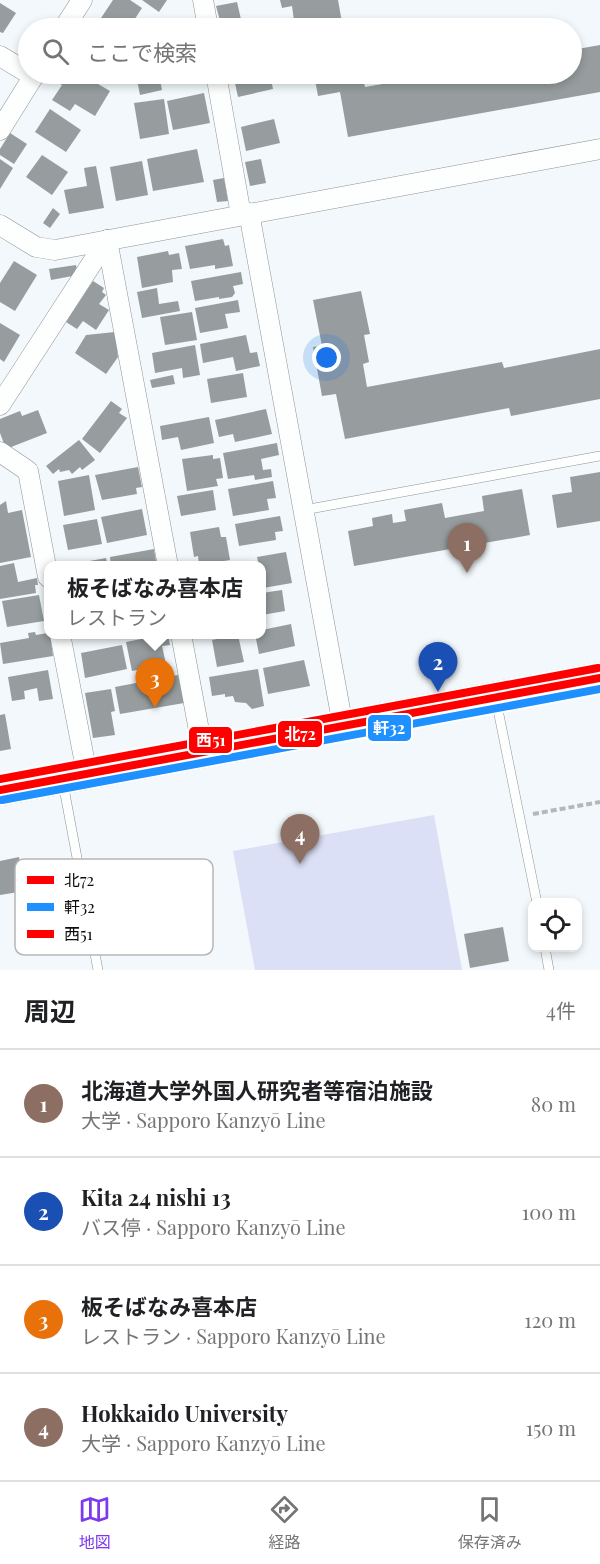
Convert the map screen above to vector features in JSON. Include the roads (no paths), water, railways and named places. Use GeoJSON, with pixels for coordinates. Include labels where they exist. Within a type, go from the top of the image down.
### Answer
{"type":"FeatureCollection","features":[{"type":"Feature","properties":{"kind":"main road"},"geometry":{"type":"LineString","coordinates":[[0,790],[600,678]]}},
{"type":"Feature","properties":{"kind":"street"},"geometry":{"type":"LineString","coordinates":[[70,18],[82,0]]}},
{"type":"Feature","properties":{"kind":"street"},"geometry":{"type":"LineString","coordinates":[[203,0],[206,18]]}},
{"type":"Feature","properties":{"kind":"street"},"geometry":{"type":"LineString","coordinates":[[0,56],[18,66]]}},
{"type":"Feature","properties":{"kind":"street"},"geometry":{"type":"LineString","coordinates":[[0,130],[28,84]]}},
{"type":"Feature","properties":{"kind":"street"},"geometry":{"type":"LineString","coordinates":[[218,84],[304,510],[343,726]]}},
{"type":"Feature","properties":{"kind":"street"},"geometry":{"type":"LineString","coordinates":[[0,225],[36,247],[55,250],[600,149]]}},
{"type":"Feature","properties":{"kind":"street"},"geometry":{"type":"LineString","coordinates":[[0,405],[107,240]]}},
{"type":"Feature","properties":{"kind":"street"},"geometry":{"type":"LineString","coordinates":[[107,240],[167,561]]}},
{"type":"Feature","properties":{"kind":"street"},"geometry":{"type":"LineString","coordinates":[[0,452],[28,471],[45,561]]}},
{"type":"Feature","properties":{"kind":"street"},"geometry":{"type":"LineString","coordinates":[[60,639],[74,776]]}},
{"type":"Feature","properties":{"kind":"street"},"geometry":{"type":"LineString","coordinates":[[182,639],[203,752]]}},
{"type":"Feature","properties":{"kind":"lane"},"geometry":{"type":"LineString","coordinates":[[304,510],[600,456]]}},
{"type":"Feature","properties":{"kind":"lane"},"geometry":{"type":"LineString","coordinates":[[496,698],[536,898]]}},
{"type":"Feature","properties":{"kind":"lane"},"geometry":{"type":"LineString","coordinates":[[74,776],[85,859]]}},
{"type":"Feature","properties":{"kind":"lane"},"geometry":{"type":"LineString","coordinates":[[546,952],[549,970]]}},
{"type":"Feature","properties":{"kind":"lane"},"geometry":{"type":"LineString","coordinates":[[97,955],[99,970]]}},
{"type":"Feature","properties":{"kind":"place","name":"北海道大学外国人研究者等宿泊施設"},"geometry":{"type":"Point","coordinates":[467,573]}},
{"type":"Feature","properties":{"kind":"place","name":"Kita 24 nishi 13"},"geometry":{"type":"Point","coordinates":[438,692]}},
{"type":"Feature","properties":{"kind":"place","name":"板そばなみ喜本店"},"geometry":{"type":"Point","coordinates":[155,708]}},
{"type":"Feature","properties":{"kind":"place","name":"Hokkaido University"},"geometry":{"type":"Point","coordinates":[300,864]}}]}
